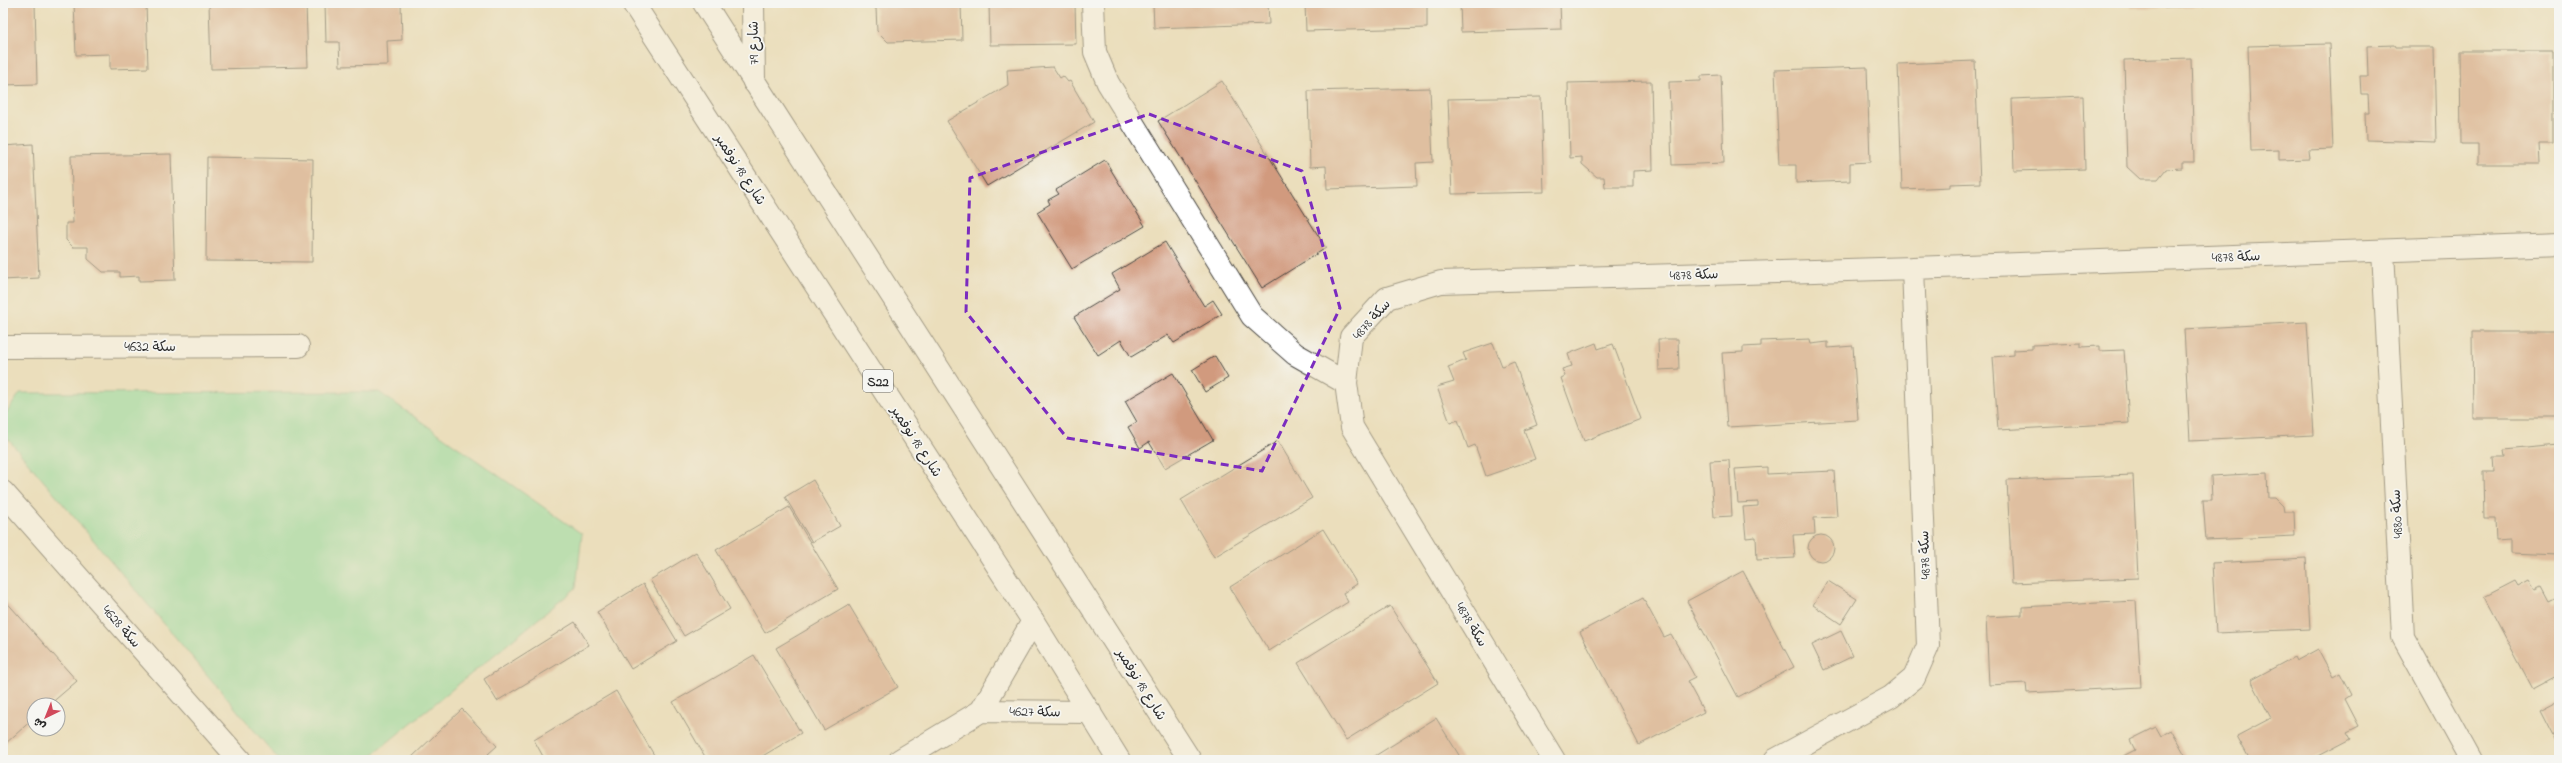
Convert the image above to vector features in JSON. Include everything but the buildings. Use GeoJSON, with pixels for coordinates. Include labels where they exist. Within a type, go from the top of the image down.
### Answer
{"type":"FeatureCollection","features":[{"type":"Feature","properties":{"kind":"street","name":"شارع 18 نوفمبر"},"geometry":{"type":"LineString","coordinates":[[634,3],[1033,621],[1119,760]]}},
{"type":"Feature","properties":{"kind":"street","name":"شارع 18 نوفمبر"},"geometry":{"type":"LineString","coordinates":[[704,3],[1190,760]]}},
{"type":"Feature","properties":{"kind":"street","name":"79 شارع"},"geometry":{"type":"LineString","coordinates":[[753,3],[754,82]]}},
{"type":"Feature","properties":{"kind":"street"},"geometry":{"type":"LineString","coordinates":[[1093,3],[1095,52],[1108,83],[1252,316],[1294,354],[1346,383]]}},
{"type":"Feature","properties":{"kind":"street","name":"سكة 4878"},"geometry":{"type":"LineString","coordinates":[[1554,760],[1352,427],[1346,383],[1351,337],[1387,298],[1441,282],[1912,268],[2559,244]]}},
{"type":"Feature","properties":{"kind":"street","name":"سكة 4880"},"geometry":{"type":"LineString","coordinates":[[2383,251],[2403,637],[2471,760]]}},
{"type":"Feature","properties":{"kind":"street","name":"سكة 4878"},"geometry":{"type":"LineString","coordinates":[[1775,760],[1891,697],[1914,678],[1928,646],[1912,268]]}},
{"type":"Feature","properties":{"kind":"street","name":"سكة 4632"},"geometry":{"type":"LineString","coordinates":[[3,347],[298,346]]}},
{"type":"Feature","properties":{"kind":"street","name":"سكة 4628"},"geometry":{"type":"LineString","coordinates":[[3,492],[240,760]]}},
{"type":"Feature","properties":{"kind":"street","name":"سكة 4627"},"geometry":{"type":"LineString","coordinates":[[900,760],[981,711],[1033,621]]}},
{"type":"Feature","properties":{"kind":"street","name":"سكة 4627"},"geometry":{"type":"LineString","coordinates":[[981,711],[1090,712]]}},
{"type":"Feature","properties":{"kind":"highlighted area"},"geometry":{"type":"Polygon","coordinates":[[[1149,114],[1302,171],[1340,308],[1262,471],[1067,438],[966,312],[970,178],[1149,114]]]}},
{"type":"Feature","properties":{"kind":"green space"},"geometry":{"type":"Polygon","coordinates":[[[379,392],[582,534],[576,588],[366,760],[279,760],[3,433],[3,418],[20,393],[379,392]]]}}]}
